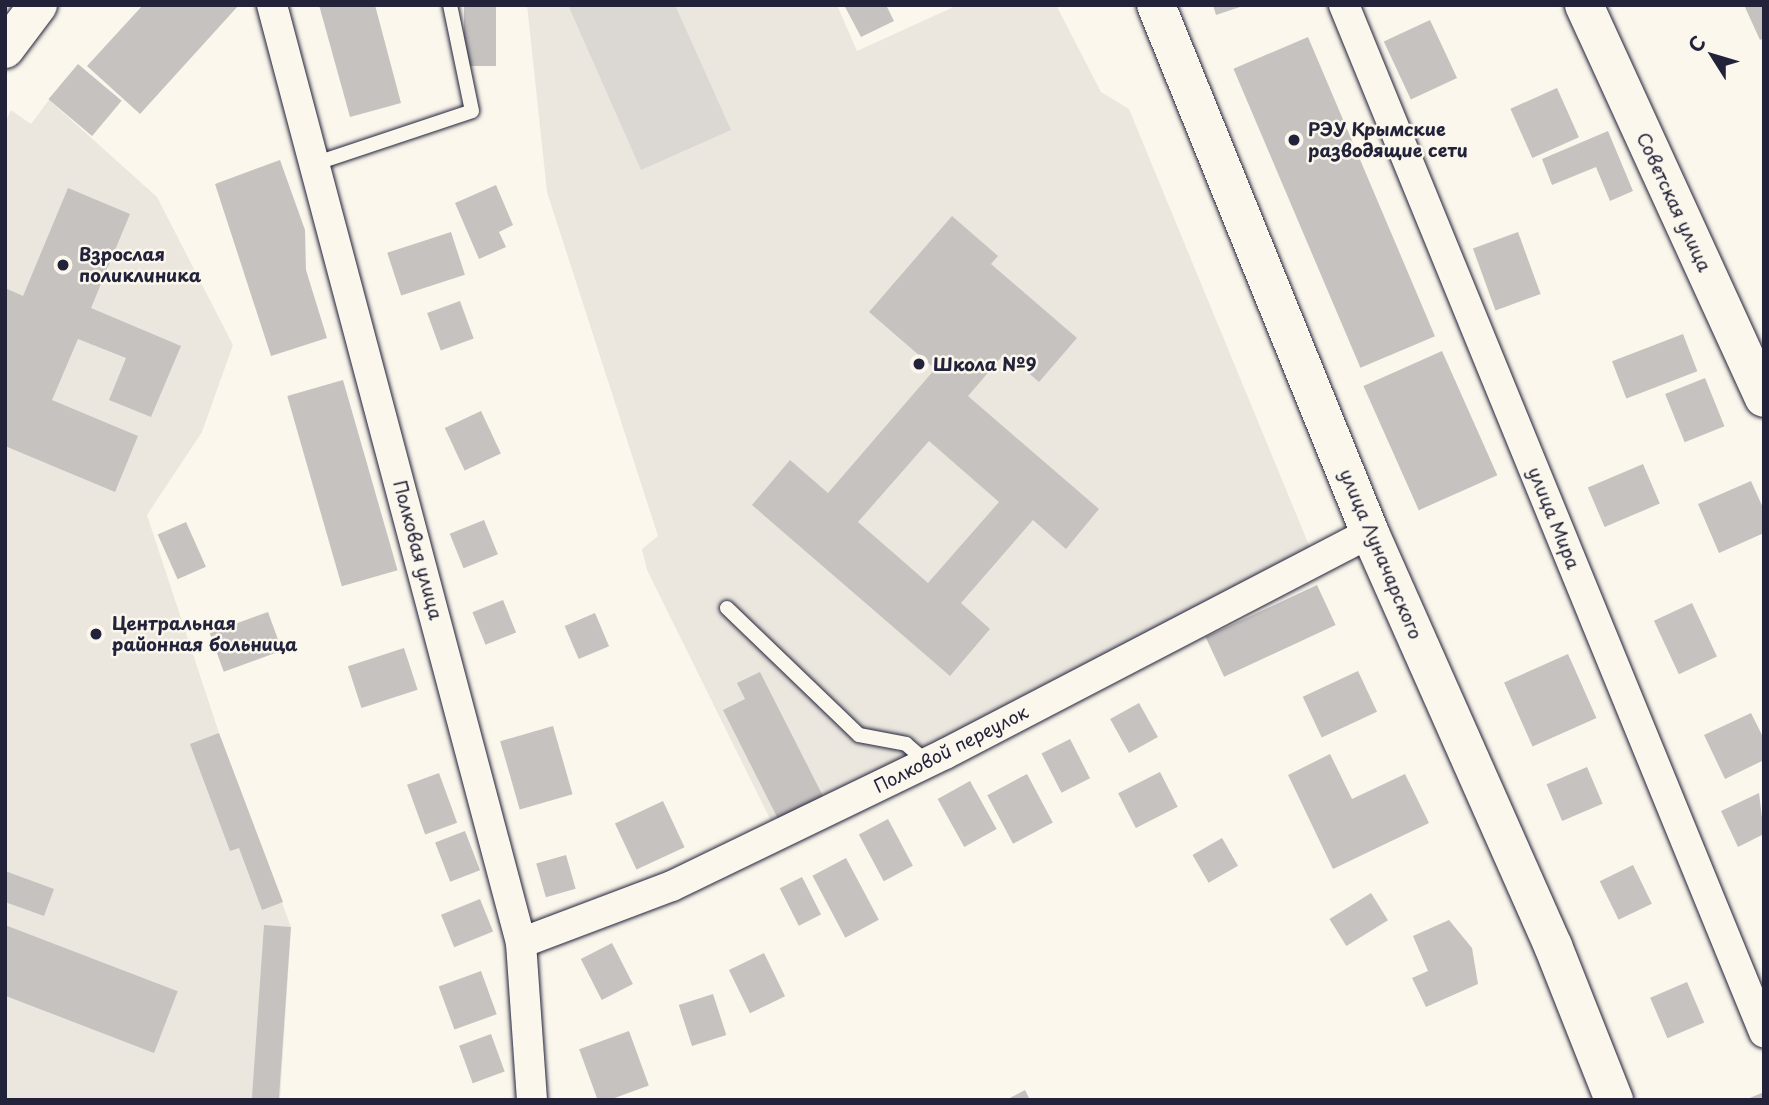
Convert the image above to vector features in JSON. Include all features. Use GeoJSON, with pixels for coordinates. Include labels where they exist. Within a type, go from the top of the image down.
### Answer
{"type":"FeatureCollection","features":[{"type":"Feature","properties":{"kind":"main road"},"geometry":{"type":"LineString","coordinates":[[5,49],[38,5]]}},
{"type":"Feature","properties":{"kind":"main road","name":"улица Луначарского"},"geometry":{"type":"LineString","coordinates":[[1156,5],[1370,533],[1553,946],[1615,1100]]}},
{"type":"Feature","properties":{"kind":"main road","name":"Советская улица"},"geometry":{"type":"LineString","coordinates":[[1584,5],[1761,387]]}},
{"type":"Feature","properties":{"kind":"street","name":"Полковая улица"},"geometry":{"type":"LineString","coordinates":[[272,5],[317,163],[521,943],[531,1100]]}},
{"type":"Feature","properties":{"kind":"street","name":"улица Мира"},"geometry":{"type":"LineString","coordinates":[[1344,5],[1764,1032]]}},
{"type":"Feature","properties":{"kind":"street","name":"Полковой переулок"},"geometry":{"type":"LineString","coordinates":[[521,943],[672,886],[927,762],[1370,533]]}},
{"type":"Feature","properties":{"kind":"lane"},"geometry":{"type":"LineString","coordinates":[[317,163],[472,111],[450,5]]}},
{"type":"Feature","properties":{"kind":"lane"},"geometry":{"type":"LineString","coordinates":[[727,608],[859,735],[906,744],[927,762]]}},
{"type":"Feature","properties":{"kind":"shaded area","name":"Школа №9"},"geometry":{"type":"Polygon","coordinates":[[[527,5],[837,5],[857,51],[958,5],[1056,5],[1101,92],[1129,109],[1311,550],[775,829],[647,570],[642,549],[658,536],[547,192],[527,5]]]}},
{"type":"Feature","properties":{"kind":"shaded area"},"geometry":{"type":"Polygon","coordinates":[[[568,5],[675,5],[731,130],[641,170],[568,5]]]}},
{"type":"Feature","properties":{"kind":"shaded area","name":"Центральная районная больница"},"geometry":{"type":"Polygon","coordinates":[[[49,100],[157,197],[233,345],[202,432],[147,515],[219,733],[291,927],[280,1100],[5,1100],[5,123],[11,110],[31,124],[49,100]]]}},
{"type":"Feature","properties":{"kind":"building"},"geometry":{"type":"Polygon","coordinates":[[[143,5],[239,5],[140,114],[87,66],[143,5]]]}},
{"type":"Feature","properties":{"kind":"building"},"geometry":{"type":"Polygon","coordinates":[[[319,5],[375,5],[401,103],[350,117],[319,5]]]}},
{"type":"Feature","properties":{"kind":"building"},"geometry":{"type":"Polygon","coordinates":[[[464,5],[496,5],[496,66],[464,66],[464,5]]]}},
{"type":"Feature","properties":{"kind":"building"},"geometry":{"type":"Polygon","coordinates":[[[844,5],[886,5],[894,21],[861,37],[844,5]]]}},
{"type":"Feature","properties":{"kind":"building"},"geometry":{"type":"Polygon","coordinates":[[[1213,5],[1243,5],[1243,6],[1216,15],[1213,5]]]}},
{"type":"Feature","properties":{"kind":"building"},"geometry":{"type":"Polygon","coordinates":[[[1744,5],[1764,5],[1764,38],[1760,40],[1744,5]]]}},
{"type":"Feature","properties":{"kind":"building"},"geometry":{"type":"Polygon","coordinates":[[[1430,20],[1457,78],[1411,100],[1384,42],[1430,20]]]}},
{"type":"Feature","properties":{"kind":"building"},"geometry":{"type":"Polygon","coordinates":[[[1308,37],[1435,336],[1360,368],[1233,69],[1308,37]]]}},
{"type":"Feature","properties":{"kind":"building"},"geometry":{"type":"Polygon","coordinates":[[[78,64],[122,101],[92,136],[48,99],[78,64]]]}},
{"type":"Feature","properties":{"kind":"building"},"geometry":{"type":"Polygon","coordinates":[[[1557,88],[1579,137],[1532,158],[1510,109],[1557,88]]]}},
{"type":"Feature","properties":{"kind":"building"},"geometry":{"type":"Polygon","coordinates":[[[1608,131],[1633,191],[1610,201],[1596,167],[1552,185],[1542,159],[1608,131]]]}},
{"type":"Feature","properties":{"kind":"building"},"geometry":{"type":"Polygon","coordinates":[[[280,160],[305,230],[306,270],[327,338],[271,356],[215,184],[280,160]]]}},
{"type":"Feature","properties":{"kind":"building"},"geometry":{"type":"Polygon","coordinates":[[[496,185],[513,225],[499,232],[506,247],[479,259],[455,203],[496,185]]]}},
{"type":"Feature","properties":{"kind":"building"},"geometry":{"type":"Polygon","coordinates":[[[68,188],[130,214],[91,308],[181,346],[151,417],[109,400],[126,358],[78,339],[52,400],[138,436],[115,492],[5,446],[5,288],[23,296],[68,188]]]}},
{"type":"Feature","properties":{"kind":"building"},"geometry":{"type":"Polygon","coordinates":[[[952,216],[998,256],[991,264],[1077,338],[1039,382],[1005,353],[968,396],[1099,509],[1066,549],[1033,520],[961,603],[990,629],[950,676],[752,505],[790,460],[828,493],[935,369],[869,312],[952,216]],[[929,441],[858,522],[928,583],[999,502],[929,441]]]}},
{"type":"Feature","properties":{"kind":"building"},"geometry":{"type":"Polygon","coordinates":[[[451,232],[465,275],[401,296],[387,253],[451,232]]]}},
{"type":"Feature","properties":{"kind":"building"},"geometry":{"type":"Polygon","coordinates":[[[1518,232],[1541,294],[1495,310],[1473,248],[1518,232]]]}},
{"type":"Feature","properties":{"kind":"building"},"geometry":{"type":"Polygon","coordinates":[[[460,301],[474,339],[441,351],[427,313],[460,301]]]}},
{"type":"Feature","properties":{"kind":"building"},"geometry":{"type":"Polygon","coordinates":[[[1683,334],[1697,371],[1626,399],[1612,361],[1683,334]]]}},
{"type":"Feature","properties":{"kind":"building"},"geometry":{"type":"Polygon","coordinates":[[[1442,351],[1497,475],[1419,510],[1363,386],[1442,351]]]}},
{"type":"Feature","properties":{"kind":"building"},"geometry":{"type":"Polygon","coordinates":[[[1705,378],[1724,426],[1685,442],[1665,394],[1705,378]]]}},
{"type":"Feature","properties":{"kind":"building"},"geometry":{"type":"Polygon","coordinates":[[[343,380],[398,570],[342,586],[287,396],[343,380]]]}},
{"type":"Feature","properties":{"kind":"building"},"geometry":{"type":"Polygon","coordinates":[[[481,411],[501,454],[465,471],[445,428],[481,411]]]}},
{"type":"Feature","properties":{"kind":"building"},"geometry":{"type":"Polygon","coordinates":[[[1643,464],[1660,504],[1605,527],[1588,487],[1643,464]]]}},
{"type":"Feature","properties":{"kind":"building"},"geometry":{"type":"Polygon","coordinates":[[[1751,481],[1764,510],[1764,533],[1719,553],[1698,504],[1751,481]]]}},
{"type":"Feature","properties":{"kind":"building"},"geometry":{"type":"Polygon","coordinates":[[[484,520],[498,554],[464,568],[450,534],[484,520]]]}},
{"type":"Feature","properties":{"kind":"building"},"geometry":{"type":"Polygon","coordinates":[[[186,522],[206,567],[178,579],[158,535],[186,522]]]}},
{"type":"Feature","properties":{"kind":"building"},"geometry":{"type":"Polygon","coordinates":[[[1317,585],[1336,625],[1224,677],[1206,637],[1317,585]]]}},
{"type":"Feature","properties":{"kind":"building"},"geometry":{"type":"Polygon","coordinates":[[[503,600],[516,632],[486,645],[472,612],[503,600]]]}},
{"type":"Feature","properties":{"kind":"building"},"geometry":{"type":"Polygon","coordinates":[[[1692,603],[1717,656],[1679,674],[1654,621],[1692,603]]]}},
{"type":"Feature","properties":{"kind":"building"},"geometry":{"type":"Polygon","coordinates":[[[268,612],[282,651],[224,672],[210,633],[268,612]]]}},
{"type":"Feature","properties":{"kind":"building"},"geometry":{"type":"Polygon","coordinates":[[[595,613],[609,646],[579,659],[565,626],[595,613]]]}},
{"type":"Feature","properties":{"kind":"building"},"geometry":{"type":"Polygon","coordinates":[[[404,648],[418,690],[361,708],[348,666],[404,648]]]}},
{"type":"Feature","properties":{"kind":"building"},"geometry":{"type":"Polygon","coordinates":[[[1568,654],[1596,718],[1533,746],[1504,682],[1568,654]]]}},
{"type":"Feature","properties":{"kind":"building"},"geometry":{"type":"Polygon","coordinates":[[[1358,671],[1377,712],[1322,738],[1303,697],[1358,671]]]}},
{"type":"Feature","properties":{"kind":"building"},"geometry":{"type":"Polygon","coordinates":[[[760,672],[824,798],[779,821],[723,710],[745,699],[737,683],[760,672]]]}},
{"type":"Feature","properties":{"kind":"building"},"geometry":{"type":"Polygon","coordinates":[[[1139,703],[1158,737],[1129,753],[1110,719],[1139,703]]]}},
{"type":"Feature","properties":{"kind":"building"},"geometry":{"type":"Polygon","coordinates":[[[1751,713],[1764,739],[1764,760],[1725,779],[1704,735],[1751,713]]]}},
{"type":"Feature","properties":{"kind":"building"},"geometry":{"type":"Polygon","coordinates":[[[553,726],[573,794],[520,809],[500,741],[553,726]]]}},
{"type":"Feature","properties":{"kind":"building"},"geometry":{"type":"Polygon","coordinates":[[[219,733],[283,902],[262,910],[239,848],[230,851],[190,744],[219,733]]]}},
{"type":"Feature","properties":{"kind":"building"},"geometry":{"type":"Polygon","coordinates":[[[1070,739],[1090,778],[1061,793],[1041,754],[1070,739]]]}},
{"type":"Feature","properties":{"kind":"building"},"geometry":{"type":"Polygon","coordinates":[[[1330,754],[1352,799],[1405,774],[1429,823],[1333,869],[1288,775],[1330,754]]]}},
{"type":"Feature","properties":{"kind":"building"},"geometry":{"type":"Polygon","coordinates":[[[1587,767],[1603,804],[1562,821],[1546,784],[1587,767]]]}},
{"type":"Feature","properties":{"kind":"building"},"geometry":{"type":"Polygon","coordinates":[[[1160,772],[1178,807],[1136,828],[1118,793],[1160,772]]]}},
{"type":"Feature","properties":{"kind":"building"},"geometry":{"type":"Polygon","coordinates":[[[439,773],[457,823],[425,834],[407,785],[439,773]]]}},
{"type":"Feature","properties":{"kind":"building"},"geometry":{"type":"Polygon","coordinates":[[[1027,774],[1053,823],[1013,844],[987,795],[1027,774]]]}},
{"type":"Feature","properties":{"kind":"building"},"geometry":{"type":"Polygon","coordinates":[[[970,781],[997,829],[964,847],[938,799],[970,781]]]}},
{"type":"Feature","properties":{"kind":"building"},"geometry":{"type":"Polygon","coordinates":[[[1759,793],[1764,834],[1738,847],[1721,811],[1759,793]]]}},
{"type":"Feature","properties":{"kind":"building"},"geometry":{"type":"Polygon","coordinates":[[[663,801],[685,847],[637,870],[615,823],[663,801]]]}},
{"type":"Feature","properties":{"kind":"building"},"geometry":{"type":"Polygon","coordinates":[[[888,819],[913,866],[884,881],[859,834],[888,819]]]}},
{"type":"Feature","properties":{"kind":"building"},"geometry":{"type":"Polygon","coordinates":[[[465,831],[480,870],[450,882],[435,842],[465,831]]]}},
{"type":"Feature","properties":{"kind":"building"},"geometry":{"type":"Polygon","coordinates":[[[1222,838],[1238,866],[1209,883],[1193,855],[1222,838]]]}},
{"type":"Feature","properties":{"kind":"building"},"geometry":{"type":"Polygon","coordinates":[[[566,855],[576,889],[546,897],[536,864],[566,855]]]}},
{"type":"Feature","properties":{"kind":"building"},"geometry":{"type":"Polygon","coordinates":[[[846,858],[879,920],[845,938],[812,876],[846,858]]]}},
{"type":"Feature","properties":{"kind":"building"},"geometry":{"type":"Polygon","coordinates":[[[1633,865],[1652,904],[1619,920],[1600,881],[1633,865]]]}},
{"type":"Feature","properties":{"kind":"building"},"geometry":{"type":"Polygon","coordinates":[[[5,871],[54,889],[44,916],[5,902],[5,871]]]}},
{"type":"Feature","properties":{"kind":"building"},"geometry":{"type":"Polygon","coordinates":[[[802,877],[821,914],[799,926],[780,888],[802,877]]]}},
{"type":"Feature","properties":{"kind":"building"},"geometry":{"type":"Polygon","coordinates":[[[1371,893],[1388,920],[1346,946],[1329,919],[1371,893]]]}},
{"type":"Feature","properties":{"kind":"building"},"geometry":{"type":"Polygon","coordinates":[[[480,899],[493,931],[454,947],[441,915],[480,899]]]}},
{"type":"Feature","properties":{"kind":"building"},"geometry":{"type":"Polygon","coordinates":[[[1449,920],[1472,948],[1478,984],[1426,1007],[1412,978],[1428,971],[1413,936],[1449,920]]]}},
{"type":"Feature","properties":{"kind":"building"},"geometry":{"type":"Polygon","coordinates":[[[5,925],[178,991],[154,1053],[5,996],[5,925]]]}},
{"type":"Feature","properties":{"kind":"building"},"geometry":{"type":"Polygon","coordinates":[[[264,925],[291,927],[279,1100],[252,1100],[264,925]]]}},
{"type":"Feature","properties":{"kind":"building"},"geometry":{"type":"Polygon","coordinates":[[[612,943],[633,984],[602,1000],[581,959],[612,943]]]}},
{"type":"Feature","properties":{"kind":"building"},"geometry":{"type":"Polygon","coordinates":[[[764,953],[785,996],[750,1013],[729,970],[764,953]]]}},
{"type":"Feature","properties":{"kind":"building"},"geometry":{"type":"Polygon","coordinates":[[[481,971],[497,1014],[454,1030],[439,986],[481,971]]]}},
{"type":"Feature","properties":{"kind":"building"},"geometry":{"type":"Polygon","coordinates":[[[1687,982],[1704,1023],[1667,1038],[1650,998],[1687,982]]]}},
{"type":"Feature","properties":{"kind":"building"},"geometry":{"type":"Polygon","coordinates":[[[713,994],[726,1035],[692,1046],[679,1005],[713,994]]]}},
{"type":"Feature","properties":{"kind":"building"},"geometry":{"type":"Polygon","coordinates":[[[629,1031],[649,1086],[609,1100],[598,1100],[579,1049],[629,1031]]]}},
{"type":"Feature","properties":{"kind":"building"},"geometry":{"type":"Polygon","coordinates":[[[491,1034],[505,1072],[473,1083],[459,1046],[491,1034]]]}},
{"type":"Feature","properties":{"kind":"building"},"geometry":{"type":"Polygon","coordinates":[[[1025,1090],[1030,1100],[1006,1100],[1025,1090]]]}},
{"type":"Feature","properties":{"kind":"building"},"geometry":{"type":"Polygon","coordinates":[[[1764,1092],[1764,1100],[1745,1100],[1764,1092]]]}},
{"type":"Feature","properties":{"kind":"place","name":"РЭУ Крымские разводящие сети"},"geometry":{"type":"Point","coordinates":[1294,140]}},
{"type":"Feature","properties":{"kind":"place","name":"Взрослая поликлиника"},"geometry":{"type":"Point","coordinates":[63,265]}},
{"type":"Feature","properties":{"kind":"place","name":"Школа №9"},"geometry":{"type":"Point","coordinates":[919,364]}},
{"type":"Feature","properties":{"kind":"place","name":"Центральная районная больница"},"geometry":{"type":"Point","coordinates":[96,634]}}]}
